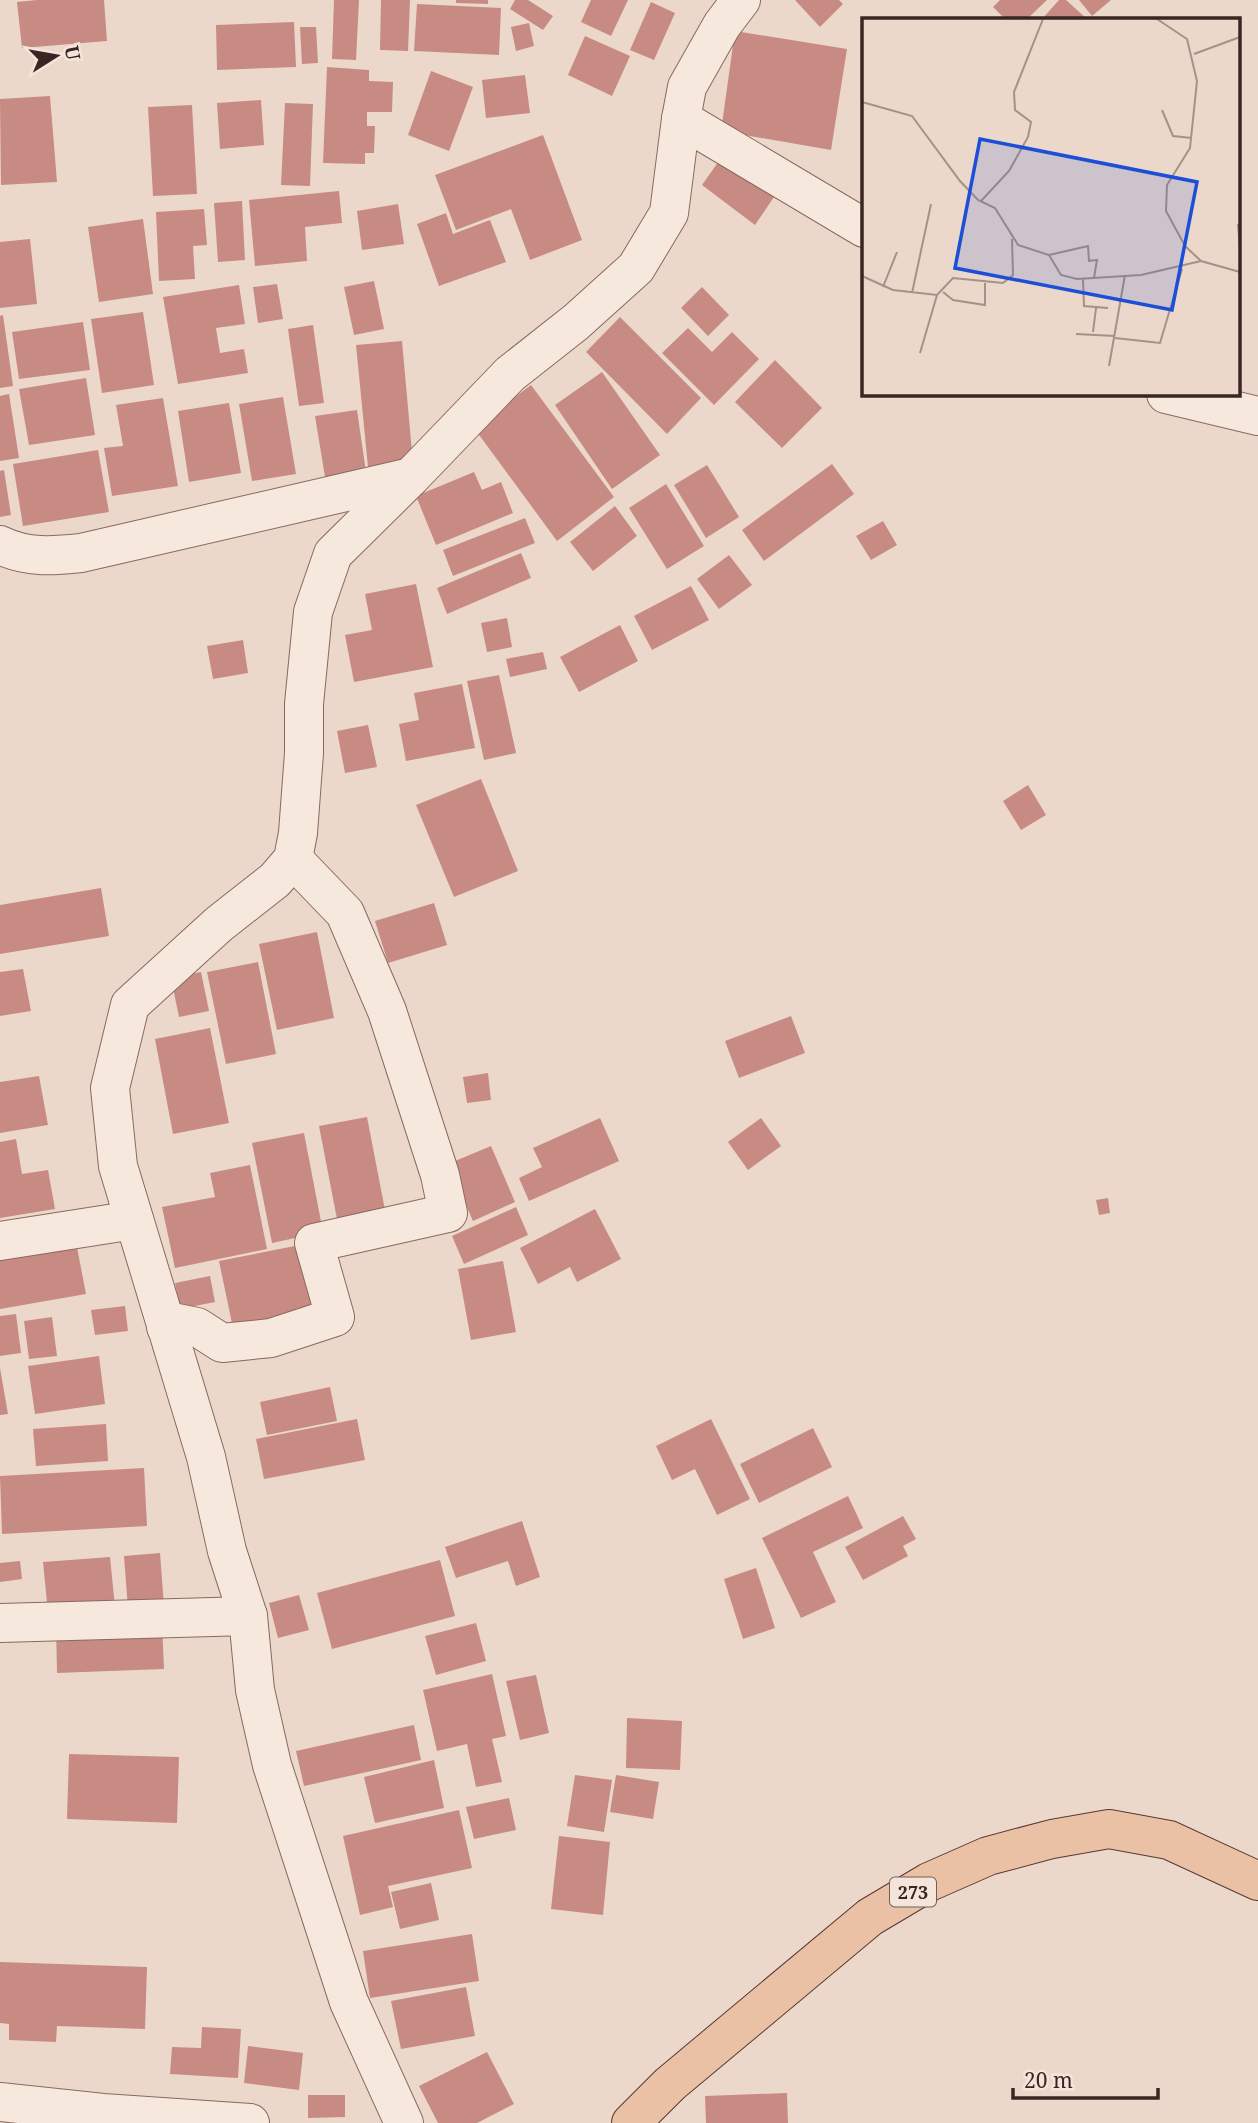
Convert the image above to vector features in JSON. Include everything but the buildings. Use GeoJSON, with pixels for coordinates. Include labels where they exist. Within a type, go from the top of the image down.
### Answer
{"type":"FeatureCollection","features":[{"type":"Feature","properties":{"kind":"main road","name":"273"},"geometry":{"type":"LineString","coordinates":[[632,2123],[670,2084],[870,1917],[929,1882],[988,1856],[1052,1839],[1109,1829],[1170,1840],[1258,1881]]}},
{"type":"Feature","properties":{"kind":"street"},"geometry":{"type":"LineString","coordinates":[[404,2123],[349,2002],[272,1765],[255,1690],[248,1616],[227,1551],[206,1457],[118,1166],[110,1088],[130,1005],[219,924],[275,880],[293,859],[298,834],[304,753],[303,704],[313,612],[333,554],[510,374],[576,322],[636,268],[669,213],[687,87],[722,25],[741,0]]}},
{"type":"Feature","properties":{"kind":"street"},"geometry":{"type":"LineString","coordinates":[[681,119],[862,227]]}},
{"type":"Feature","properties":{"kind":"street"},"geometry":{"type":"LineString","coordinates":[[1174,396],[1258,416]]}},
{"type":"Feature","properties":{"kind":"street"},"geometry":{"type":"LineString","coordinates":[[0,545],[17,554],[44,556],[81,553],[411,477]]}},
{"type":"Feature","properties":{"kind":"street"},"geometry":{"type":"LineString","coordinates":[[166,1327],[177,1323],[197,1327],[222,1343],[271,1338],[335,1317],[314,1243],[448,1213],[440,1175],[387,1011],[345,913],[293,859]]}},
{"type":"Feature","properties":{"kind":"street"},"geometry":{"type":"LineString","coordinates":[[0,1241],[134,1220]]}},
{"type":"Feature","properties":{"kind":"street"},"geometry":{"type":"LineString","coordinates":[[0,1623],[248,1616]]}},
{"type":"Feature","properties":{"kind":"street"},"geometry":{"type":"LineString","coordinates":[[0,2102],[103,2113],[250,2123]]}}]}
